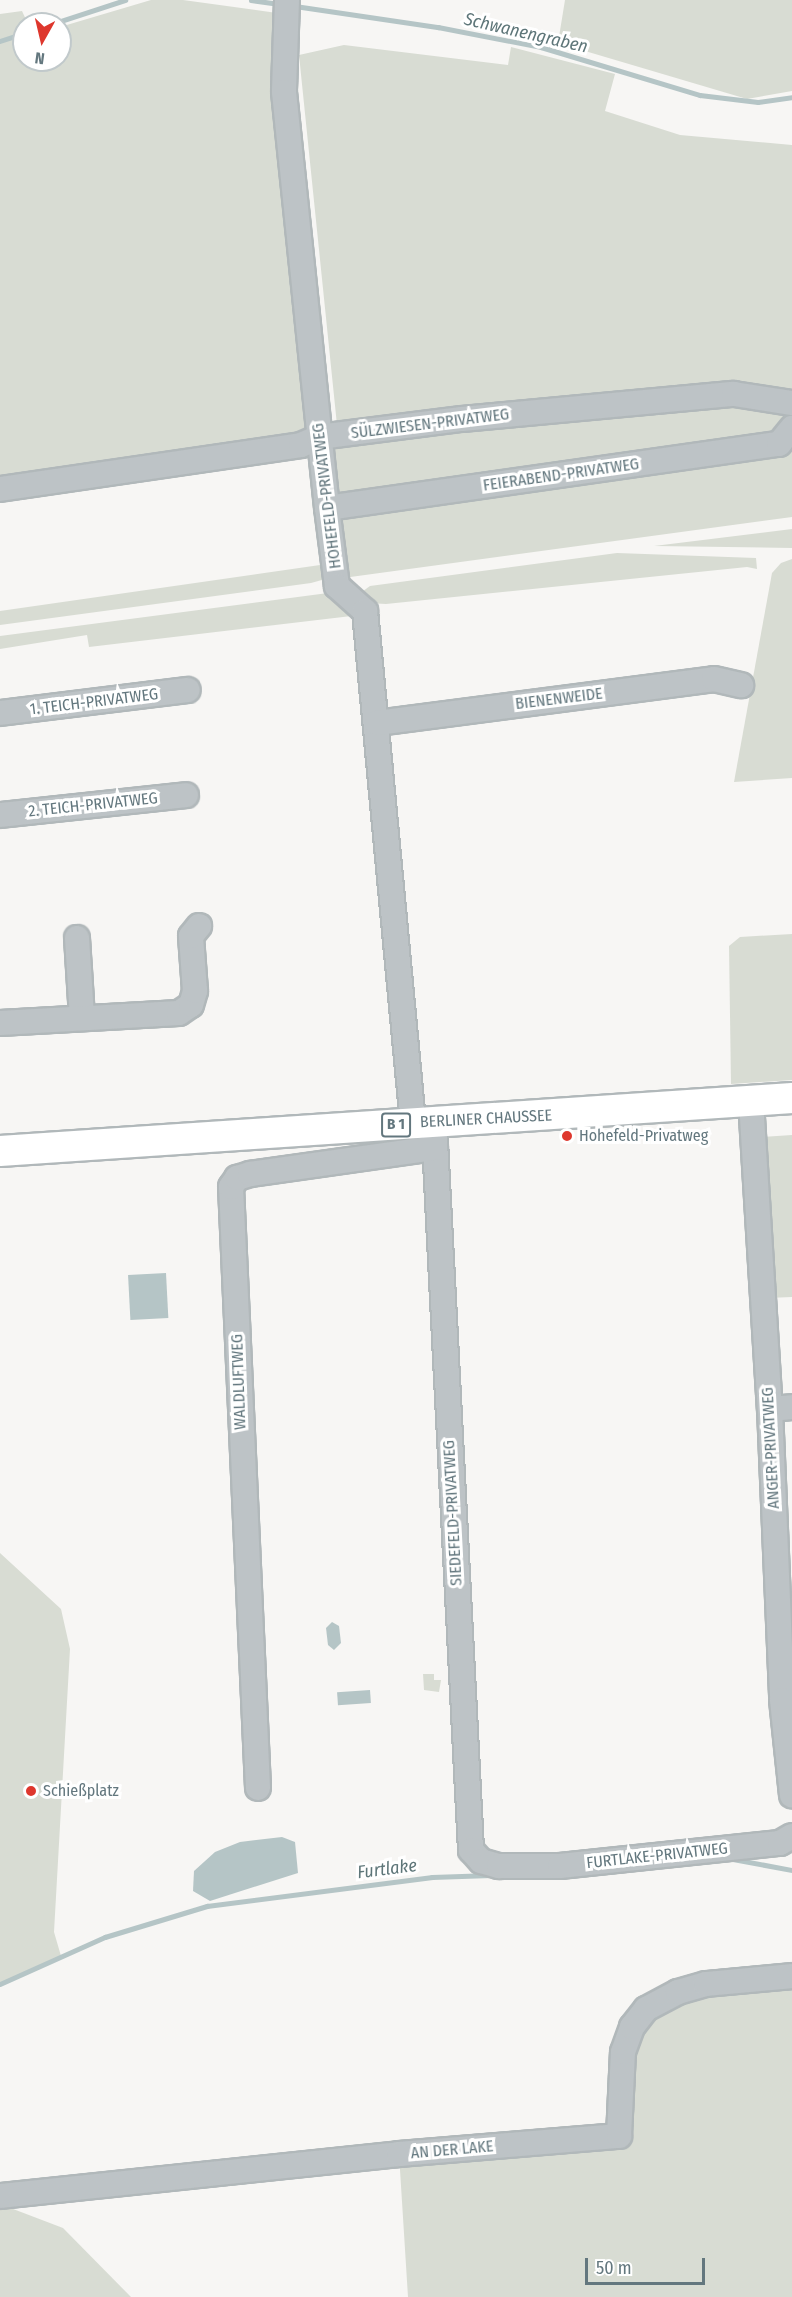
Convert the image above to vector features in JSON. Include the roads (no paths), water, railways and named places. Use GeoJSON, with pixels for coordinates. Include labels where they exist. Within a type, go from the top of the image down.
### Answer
{"type":"FeatureCollection","features":[{"type":"Feature","properties":{"kind":"main road","name":"BERLINER CHAUSSEE"},"geometry":{"type":"LineString","coordinates":[[0,1151],[427,1131],[792,1098]]}},
{"type":"Feature","properties":{"kind":"street","name":"HOHEFELD-PRIVATWEG"},"geometry":{"type":"LineString","coordinates":[[285,9],[284,92],[327,508],[337,586],[365,611],[427,1131]]}},
{"type":"Feature","properties":{"kind":"street","name":"SÜLZWIESEN-PRIVATWEG"},"geometry":{"type":"LineString","coordinates":[[0,489],[301,445],[319,437],[462,418],[734,394],[792,403]]}},
{"type":"Feature","properties":{"kind":"street","name":"FEIERABEND-PRIVATWEG"},"geometry":{"type":"LineString","coordinates":[[327,508],[779,444],[791,430]]}},
{"type":"Feature","properties":{"kind":"street","name":"BIENENWEIDE"},"geometry":{"type":"LineString","coordinates":[[377,723],[714,679],[741,685]]}},
{"type":"Feature","properties":{"kind":"street","name":"1. TEICH-PRIVATWEG"},"geometry":{"type":"LineString","coordinates":[[0,713],[188,690]]}},
{"type":"Feature","properties":{"kind":"street","name":"2. TEICH-PRIVATWEG"},"geometry":{"type":"LineString","coordinates":[[0,815],[186,795]]}},
{"type":"Feature","properties":{"kind":"street"},"geometry":{"type":"LineString","coordinates":[[0,1023],[179,1013],[190,1005],[195,991],[191,936],[199,926]]}},
{"type":"Feature","properties":{"kind":"street"},"geometry":{"type":"LineString","coordinates":[[77,938],[82,1018]]}},
{"type":"Feature","properties":{"kind":"street","name":"ANGER-PRIVATWEG"},"geometry":{"type":"LineString","coordinates":[[751,1101],[781,1408],[782,1700],[792,1795]]}},
{"type":"Feature","properties":{"kind":"street","name":"WALDLUFTWEG"},"geometry":{"type":"LineString","coordinates":[[258,1788],[231,1187],[237,1178],[250,1174],[427,1131]]}},
{"type":"Feature","properties":{"kind":"street","name":"SIEDEFELD-PRIVATWEG"},"geometry":{"type":"LineString","coordinates":[[427,1131],[470,1847],[478,1859],[493,1865],[518,1867]]}},
{"type":"Feature","properties":{"kind":"street","name":"FURTLAKE-PRIVATWEG"},"geometry":{"type":"LineString","coordinates":[[518,1867],[595,1863],[780,1843],[792,1836]]}},
{"type":"Feature","properties":{"kind":"street","name":"AN DER LAKE"},"geometry":{"type":"LineString","coordinates":[[0,2196],[378,2156],[619,2136],[622,2052],[632,2027],[646,2010],[670,1995],[706,1984],[792,1976]]}},
{"type":"Feature","properties":{"kind":"waterway","name":"Schwanengraben"},"geometry":{"type":"LineString","coordinates":[[72,17],[125,0]]}},
{"type":"Feature","properties":{"kind":"waterway","name":"Schwanengraben"},"geometry":{"type":"LineString","coordinates":[[251,0],[281,4]]}},
{"type":"Feature","properties":{"kind":"waterway","name":"Schwanengraben"},"geometry":{"type":"LineString","coordinates":[[295,6],[438,27],[541,47],[700,95],[758,102],[792,97]]}},
{"type":"Feature","properties":{"kind":"waterway","name":"Schwanengraben"},"geometry":{"type":"LineString","coordinates":[[0,41],[12,37]]}},
{"type":"Feature","properties":{"kind":"waterway","name":"Furtlake"},"geometry":{"type":"LineString","coordinates":[[733,1859],[792,1870]]}},
{"type":"Feature","properties":{"kind":"waterway","name":"Furtlake"},"geometry":{"type":"LineString","coordinates":[[0,1984],[105,1937],[207,1906],[432,1877],[491,1875]]}},
{"type":"Feature","properties":{"kind":"place","name":"Hohefeld-Privatweg"},"geometry":{"type":"Point","coordinates":[567,1136]}},
{"type":"Feature","properties":{"kind":"place","name":"Schießplatz"},"geometry":{"type":"Point","coordinates":[31,1791]}}]}
